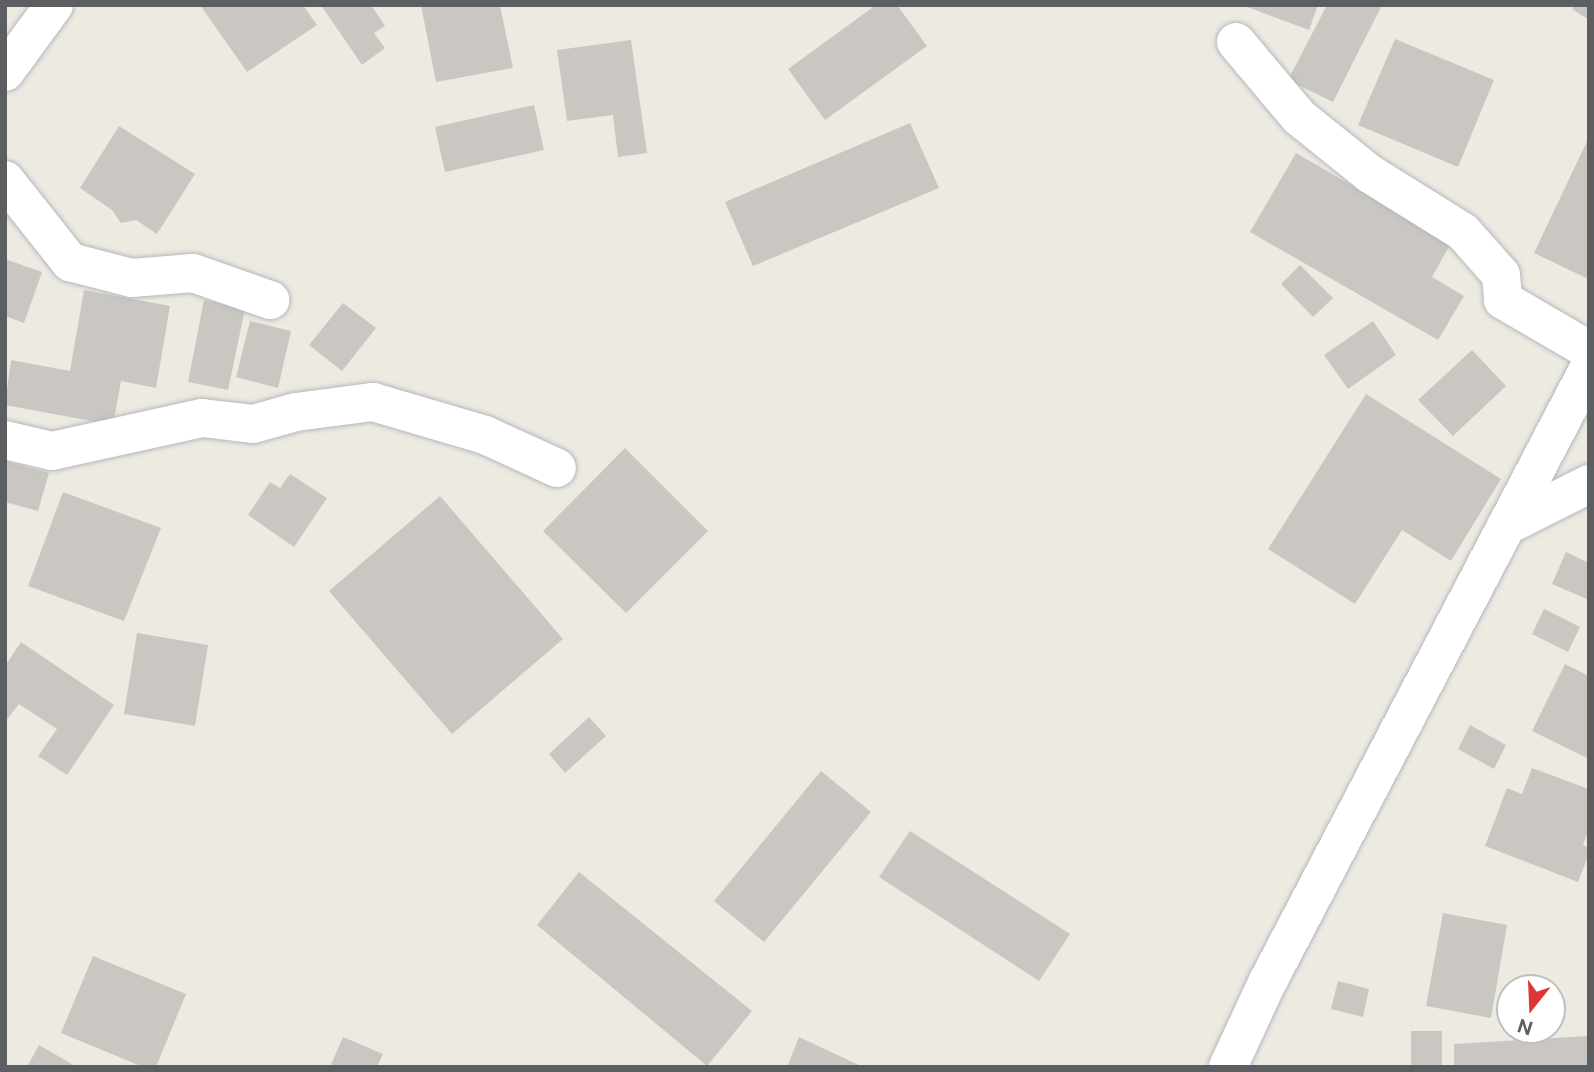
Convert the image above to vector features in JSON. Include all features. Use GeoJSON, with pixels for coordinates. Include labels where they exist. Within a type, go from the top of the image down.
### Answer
{"type":"FeatureCollection","features":[{"type":"Feature","properties":{"kind":"street"},"geometry":{"type":"LineString","coordinates":[[5,72],[54,5]]}},
{"type":"Feature","properties":{"kind":"street"},"geometry":{"type":"LineString","coordinates":[[1236,42],[1298,117],[1370,174],[1463,232],[1501,275],[1503,300],[1589,350]]}},
{"type":"Feature","properties":{"kind":"street"},"geometry":{"type":"LineString","coordinates":[[5,180],[70,262],[132,278],[193,273],[270,300]]}},
{"type":"Feature","properties":{"kind":"street"},"geometry":{"type":"LineString","coordinates":[[1228,1067],[1268,981],[1589,368]]}},
{"type":"Feature","properties":{"kind":"street"},"geometry":{"type":"LineString","coordinates":[[5,440],[52,451],[202,418],[253,425],[296,412],[373,402],[485,435],[557,468]]}},
{"type":"Feature","properties":{"kind":"street"},"geometry":{"type":"LineString","coordinates":[[1506,526],[1589,484]]}},
{"type":"Feature","properties":{"kind":"building"},"geometry":{"type":"Polygon","coordinates":[[[200,5],[303,5],[317,25],[247,72],[200,5]]]}},
{"type":"Feature","properties":{"kind":"building"},"geometry":{"type":"Polygon","coordinates":[[[321,5],[371,5],[385,26],[374,33],[385,48],[362,65],[321,5]]]}},
{"type":"Feature","properties":{"kind":"building"},"geometry":{"type":"Polygon","coordinates":[[[421,5],[500,5],[513,68],[436,82],[421,5]]]}},
{"type":"Feature","properties":{"kind":"building"},"geometry":{"type":"Polygon","coordinates":[[[876,5],[897,5],[927,46],[825,120],[788,69],[876,5]]]}},
{"type":"Feature","properties":{"kind":"building"},"geometry":{"type":"Polygon","coordinates":[[[1242,5],[1318,5],[1309,30],[1242,5]]]}},
{"type":"Feature","properties":{"kind":"building"},"geometry":{"type":"Polygon","coordinates":[[[1327,5],[1382,5],[1333,102],[1288,80],[1327,5]]]}},
{"type":"Feature","properties":{"kind":"building"},"geometry":{"type":"Polygon","coordinates":[[[1575,5],[1589,5],[1589,20],[1572,9],[1575,5]]]}},
{"type":"Feature","properties":{"kind":"building"},"geometry":{"type":"Polygon","coordinates":[[[1395,39],[1494,80],[1458,167],[1358,125],[1395,39]]]}},
{"type":"Feature","properties":{"kind":"building"},"geometry":{"type":"Polygon","coordinates":[[[631,40],[647,153],[618,157],[613,115],[567,121],[557,50],[631,40]]]}},
{"type":"Feature","properties":{"kind":"building"},"geometry":{"type":"Polygon","coordinates":[[[534,105],[544,150],[445,172],[435,127],[534,105]]]}},
{"type":"Feature","properties":{"kind":"building"},"geometry":{"type":"Polygon","coordinates":[[[910,123],[939,188],[753,266],[725,202],[910,123]]]}},
{"type":"Feature","properties":{"kind":"building"},"geometry":{"type":"Polygon","coordinates":[[[119,126],[195,174],[157,234],[136,220],[121,223],[112,210],[80,188],[119,126]]]}},
{"type":"Feature","properties":{"kind":"building"},"geometry":{"type":"Polygon","coordinates":[[[1589,137],[1589,273],[1586,278],[1534,253],[1589,137]]]}},
{"type":"Feature","properties":{"kind":"building"},"geometry":{"type":"Polygon","coordinates":[[[1296,153],[1451,243],[1432,277],[1464,296],[1438,340],[1250,232],[1296,153]]]}},
{"type":"Feature","properties":{"kind":"building"},"geometry":{"type":"Polygon","coordinates":[[[5,259],[42,272],[24,323],[5,316],[5,259]]]}},
{"type":"Feature","properties":{"kind":"building"},"geometry":{"type":"Polygon","coordinates":[[[1300,265],[1333,298],[1313,317],[1281,284],[1300,265]]]}},
{"type":"Feature","properties":{"kind":"building"},"geometry":{"type":"Polygon","coordinates":[[[84,290],[170,306],[156,388],[121,381],[113,425],[5,405],[11,360],[70,371],[84,290]]]}},
{"type":"Feature","properties":{"kind":"building"},"geometry":{"type":"Polygon","coordinates":[[[204,300],[245,309],[228,390],[188,382],[204,300]]]}},
{"type":"Feature","properties":{"kind":"building"},"geometry":{"type":"Polygon","coordinates":[[[343,303],[376,328],[342,371],[309,345],[343,303]]]}},
{"type":"Feature","properties":{"kind":"building"},"geometry":{"type":"Polygon","coordinates":[[[250,321],[291,331],[278,388],[236,377],[250,321]]]}},
{"type":"Feature","properties":{"kind":"building"},"geometry":{"type":"Polygon","coordinates":[[[1373,321],[1396,355],[1348,389],[1324,355],[1373,321]]]}},
{"type":"Feature","properties":{"kind":"building"},"geometry":{"type":"Polygon","coordinates":[[[1472,350],[1506,386],[1453,436],[1418,400],[1472,350]]]}},
{"type":"Feature","properties":{"kind":"building"},"geometry":{"type":"Polygon","coordinates":[[[1366,394],[1501,479],[1451,561],[1402,530],[1355,604],[1268,549],[1366,394]]]}},
{"type":"Feature","properties":{"kind":"building"},"geometry":{"type":"Polygon","coordinates":[[[625,448],[708,531],[626,613],[543,531],[625,448]]]}},
{"type":"Feature","properties":{"kind":"building"},"geometry":{"type":"Polygon","coordinates":[[[5,461],[49,473],[38,511],[5,502],[5,461]]]}},
{"type":"Feature","properties":{"kind":"building"},"geometry":{"type":"Polygon","coordinates":[[[290,474],[327,498],[294,547],[248,515],[270,482],[280,488],[290,474]]]}},
{"type":"Feature","properties":{"kind":"building"},"geometry":{"type":"Polygon","coordinates":[[[63,492],[161,528],[124,621],[28,586],[63,492]]]}},
{"type":"Feature","properties":{"kind":"building"},"geometry":{"type":"Polygon","coordinates":[[[440,496],[563,639],[452,734],[329,591],[440,496]]]}},
{"type":"Feature","properties":{"kind":"building"},"geometry":{"type":"Polygon","coordinates":[[[1566,552],[1589,563],[1589,600],[1552,584],[1566,552]]]}},
{"type":"Feature","properties":{"kind":"building"},"geometry":{"type":"Polygon","coordinates":[[[1544,609],[1580,627],[1568,652],[1532,634],[1544,609]]]}},
{"type":"Feature","properties":{"kind":"building"},"geometry":{"type":"Polygon","coordinates":[[[137,633],[208,645],[195,726],[124,714],[137,633]]]}},
{"type":"Feature","properties":{"kind":"building"},"geometry":{"type":"Polygon","coordinates":[[[21,642],[114,705],[67,775],[38,756],[57,729],[19,704],[5,722],[5,666],[21,642]]]}},
{"type":"Feature","properties":{"kind":"building"},"geometry":{"type":"Polygon","coordinates":[[[1565,664],[1589,676],[1589,759],[1532,731],[1565,664]]]}},
{"type":"Feature","properties":{"kind":"building"},"geometry":{"type":"Polygon","coordinates":[[[589,717],[606,736],[565,773],[549,754],[589,717]]]}},
{"type":"Feature","properties":{"kind":"building"},"geometry":{"type":"Polygon","coordinates":[[[1470,725],[1506,745],[1494,769],[1458,749],[1470,725]]]}},
{"type":"Feature","properties":{"kind":"building"},"geometry":{"type":"Polygon","coordinates":[[[1532,768],[1589,789],[1589,829],[1583,845],[1589,848],[1589,854],[1578,882],[1485,846],[1507,788],[1522,794],[1532,768]]]}},
{"type":"Feature","properties":{"kind":"building"},"geometry":{"type":"Polygon","coordinates":[[[821,771],[871,812],[764,942],[714,901],[821,771]]]}},
{"type":"Feature","properties":{"kind":"building"},"geometry":{"type":"Polygon","coordinates":[[[910,831],[1070,934],[1039,981],[879,877],[910,831]]]}},
{"type":"Feature","properties":{"kind":"building"},"geometry":{"type":"Polygon","coordinates":[[[579,872],[752,1011],[707,1066],[537,925],[579,872]]]}},
{"type":"Feature","properties":{"kind":"building"},"geometry":{"type":"Polygon","coordinates":[[[1443,913],[1507,925],[1499,974],[1496,974],[1491,1018],[1426,1006],[1443,913]]]}},
{"type":"Feature","properties":{"kind":"building"},"geometry":{"type":"Polygon","coordinates":[[[93,956],[186,994],[156,1067],[143,1067],[61,1033],[93,956]]]}},
{"type":"Feature","properties":{"kind":"building"},"geometry":{"type":"Polygon","coordinates":[[[1338,981],[1369,989],[1363,1017],[1331,1009],[1338,981]]]}},
{"type":"Feature","properties":{"kind":"building"},"geometry":{"type":"Polygon","coordinates":[[[1411,1031],[1442,1031],[1442,1067],[1411,1067],[1411,1031]]]}},
{"type":"Feature","properties":{"kind":"building"},"geometry":{"type":"Polygon","coordinates":[[[1589,1036],[1589,1067],[1454,1067],[1454,1044],[1496,1042],[1496,1044],[1566,1044],[1566,1037],[1589,1036]]]}},
{"type":"Feature","properties":{"kind":"building"},"geometry":{"type":"Polygon","coordinates":[[[343,1037],[383,1054],[377,1067],[330,1067],[343,1037]]]}},
{"type":"Feature","properties":{"kind":"building"},"geometry":{"type":"Polygon","coordinates":[[[799,1037],[863,1067],[787,1067],[799,1037]]]}},
{"type":"Feature","properties":{"kind":"building"},"geometry":{"type":"Polygon","coordinates":[[[39,1045],[77,1067],[27,1067],[39,1045]]]}}]}
